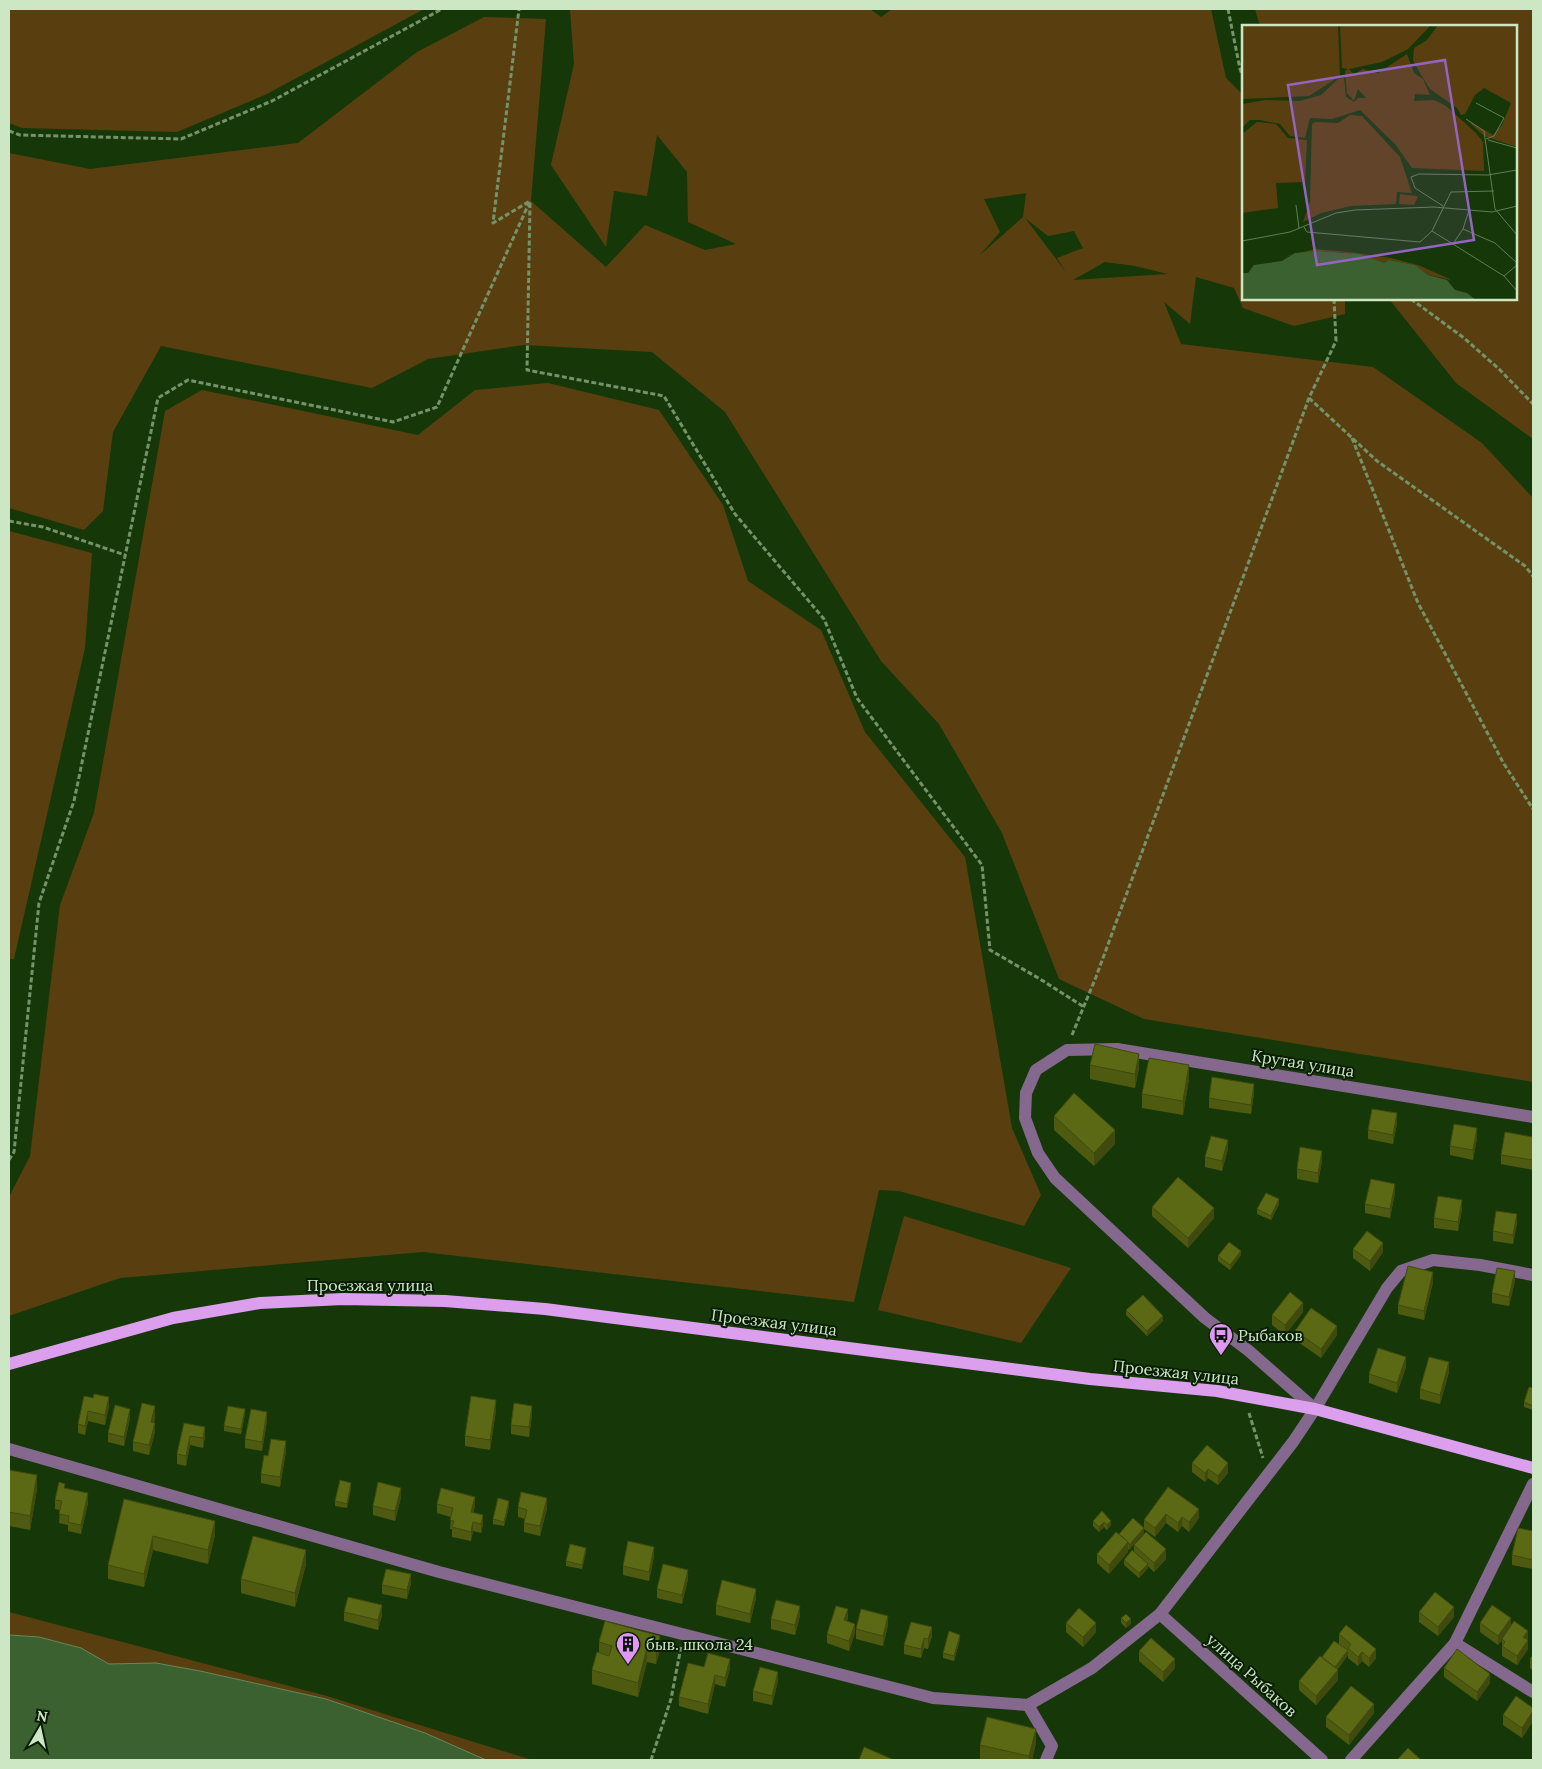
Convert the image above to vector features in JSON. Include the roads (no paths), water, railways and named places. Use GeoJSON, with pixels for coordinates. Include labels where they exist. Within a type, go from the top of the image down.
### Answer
{"type":"FeatureCollection","features":[{"type":"Feature","properties":{"kind":"main road","name":"Проезжая улица"},"geometry":{"type":"LineString","coordinates":[[9,1364],[174,1318],[260,1303],[343,1299],[445,1301],[545,1309],[1090,1379],[1217,1391],[1315,1410],[1533,1468]]}},
{"type":"Feature","properties":{"kind":"street","name":"Крутая улица"},"geometry":{"type":"LineString","coordinates":[[1315,1410],[1249,1351],[1205,1318],[1056,1178],[1038,1153],[1025,1118],[1026,1093],[1036,1070],[1067,1050],[1117,1049],[1533,1117]]}},
{"type":"Feature","properties":{"kind":"street"},"geometry":{"type":"LineString","coordinates":[[9,1450],[439,1572],[933,1698],[1028,1705],[1092,1668],[1160,1614],[1315,1410],[1387,1288],[1401,1271],[1433,1260],[1480,1265],[1533,1275]]}},
{"type":"Feature","properties":{"kind":"street"},"geometry":{"type":"LineString","coordinates":[[1351,1760],[1455,1643],[1533,1484]]}},
{"type":"Feature","properties":{"kind":"street","name":"улица Рыбаков"},"geometry":{"type":"LineString","coordinates":[[1160,1614],[1322,1760]]}},
{"type":"Feature","properties":{"kind":"street"},"geometry":{"type":"LineString","coordinates":[[1455,1643],[1533,1692]]}},
{"type":"Feature","properties":{"kind":"street"},"geometry":{"type":"LineString","coordinates":[[1028,1705],[1052,1746],[1046,1760]]}},
{"type":"Feature","properties":{"kind":"place","name":"Рыбаков"},"geometry":{"type":"Point","coordinates":[1221,1356]}},
{"type":"Feature","properties":{"kind":"place","name":"быв. школа 24"},"geometry":{"type":"Point","coordinates":[628,1665]}}]}
